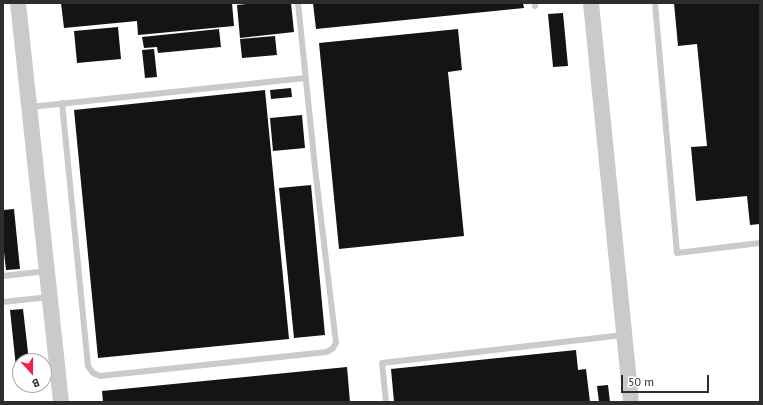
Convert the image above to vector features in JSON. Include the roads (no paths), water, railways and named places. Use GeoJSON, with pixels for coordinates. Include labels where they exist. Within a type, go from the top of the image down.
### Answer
{"type":"FeatureCollection","features":[{"type":"Feature","properties":{"kind":"street"},"geometry":{"type":"LineString","coordinates":[[18,3],[61,402]]}},
{"type":"Feature","properties":{"kind":"street"},"geometry":{"type":"LineString","coordinates":[[591,3],[632,402]]}},
{"type":"Feature","properties":{"kind":"lane"},"geometry":{"type":"LineString","coordinates":[[62,103],[88,366],[93,373],[100,376],[327,352],[333,348],[336,343],[316,177],[298,3]]}},
{"type":"Feature","properties":{"kind":"lane"},"geometry":{"type":"LineString","coordinates":[[655,3],[676,253],[760,243]]}},
{"type":"Feature","properties":{"kind":"lane"},"geometry":{"type":"LineString","coordinates":[[30,107],[306,78]]}},
{"type":"Feature","properties":{"kind":"lane"},"geometry":{"type":"LineString","coordinates":[[3,276],[47,271]]}},
{"type":"Feature","properties":{"kind":"lane"},"geometry":{"type":"LineString","coordinates":[[3,302],[49,297]]}},
{"type":"Feature","properties":{"kind":"lane"},"geometry":{"type":"LineString","coordinates":[[386,402],[382,363],[624,335]]}}]}
